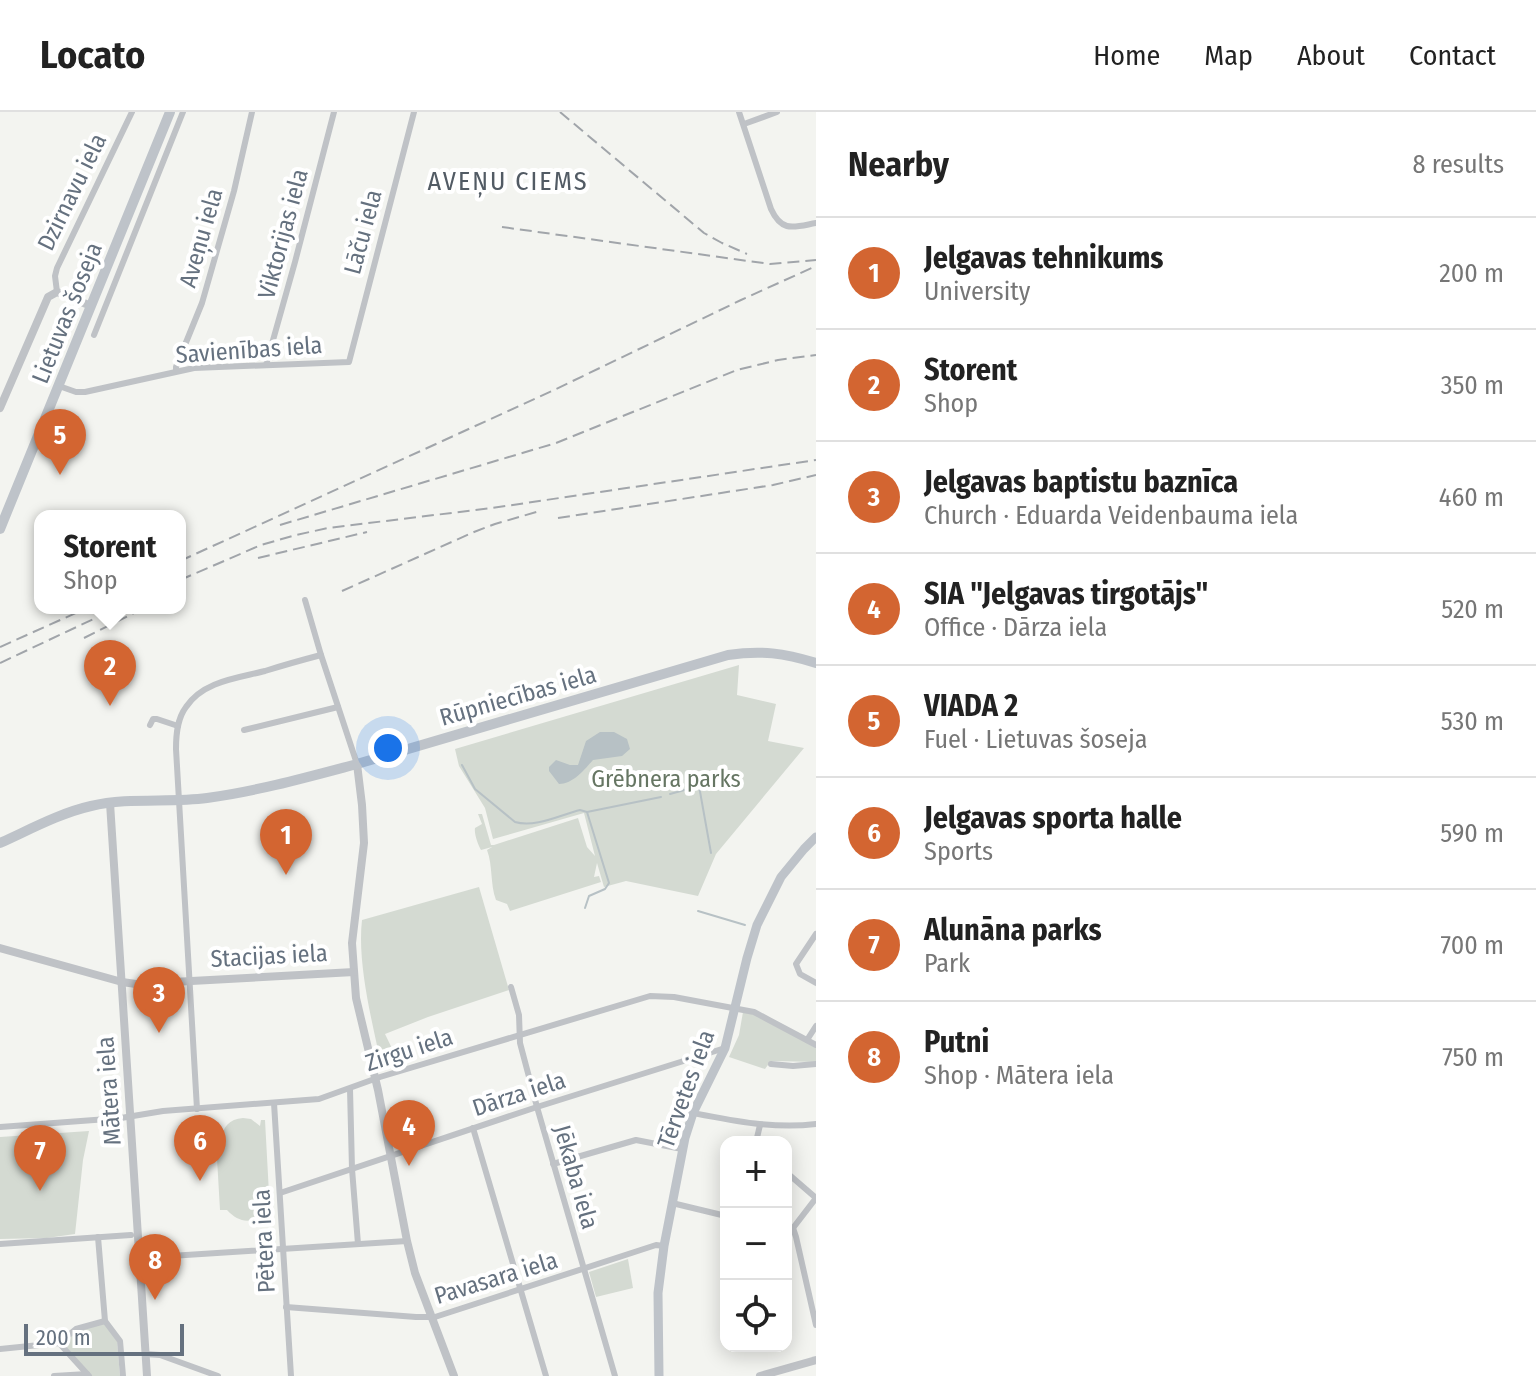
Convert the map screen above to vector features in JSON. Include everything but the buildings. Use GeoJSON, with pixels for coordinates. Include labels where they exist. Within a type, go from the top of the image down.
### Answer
{"type":"FeatureCollection","features":[{"type":"Feature","properties":{"kind":"main road","name":"Lietuvas šoseja"},"geometry":{"type":"LineString","coordinates":[[0,529],[170,112]]}},
{"type":"Feature","properties":{"kind":"main road","name":"Rūpniecības iela"},"geometry":{"type":"LineString","coordinates":[[0,843],[75,811],[110,803],[209,798],[357,764],[728,655],[762,651],[816,663]]}},
{"type":"Feature","properties":{"kind":"main road","name":"Tērvetes iela"},"geometry":{"type":"LineString","coordinates":[[659,1376],[658,1293],[682,1149],[693,1113],[725,1048],[757,925],[781,877],[816,837]]}},
{"type":"Feature","properties":{"kind":"street","name":"Dzirnavu iela"},"geometry":{"type":"LineString","coordinates":[[0,408],[45,300],[57,292],[57,268],[132,112]]}},
{"type":"Feature","properties":{"kind":"street"},"geometry":{"type":"LineString","coordinates":[[94,335],[183,112]]}},
{"type":"Feature","properties":{"kind":"street","name":"Aveņu iela"},"geometry":{"type":"LineString","coordinates":[[176,371],[202,303],[234,191],[252,112]]}},
{"type":"Feature","properties":{"kind":"street","name":"Viktorijas iela"},"geometry":{"type":"LineString","coordinates":[[266,365],[334,112]]}},
{"type":"Feature","properties":{"kind":"street","name":"Lāču iela"},"geometry":{"type":"LineString","coordinates":[[349,362],[414,112]]}},
{"type":"Feature","properties":{"kind":"street"},"geometry":{"type":"LineString","coordinates":[[739,112],[778,222],[789,227],[816,223]]}},
{"type":"Feature","properties":{"kind":"street"},"geometry":{"type":"LineString","coordinates":[[744,124],[777,112]]}},
{"type":"Feature","properties":{"kind":"street"},"geometry":{"type":"LineString","coordinates":[[57,292],[104,311]]}},
{"type":"Feature","properties":{"kind":"street","name":"Savienības iela"},"geometry":{"type":"LineString","coordinates":[[59,386],[85,392],[207,367],[349,362]]}},
{"type":"Feature","properties":{"kind":"street"},"geometry":{"type":"LineString","coordinates":[[305,600],[357,764],[364,843],[352,943],[356,998],[376,1078],[415,1273],[454,1376]]}},
{"type":"Feature","properties":{"kind":"street"},"geometry":{"type":"LineString","coordinates":[[197,1109],[176,749],[178,726],[185,708],[209,687],[321,655]]}},
{"type":"Feature","properties":{"kind":"street"},"geometry":{"type":"LineString","coordinates":[[244,730],[338,707]]}},
{"type":"Feature","properties":{"kind":"street"},"geometry":{"type":"LineString","coordinates":[[150,725],[157,719],[178,726]]}},
{"type":"Feature","properties":{"kind":"street","name":"Mātera iela"},"geometry":{"type":"LineString","coordinates":[[110,803],[147,1376]]}},
{"type":"Feature","properties":{"kind":"street"},"geometry":{"type":"LineString","coordinates":[[816,934],[796,964],[800,974],[816,983]]}},
{"type":"Feature","properties":{"kind":"street","name":"Stacijas iela"},"geometry":{"type":"LineString","coordinates":[[0,948],[136,984],[354,972]]}},
{"type":"Feature","properties":{"kind":"street","name":"Jēkaba iela"},"geometry":{"type":"LineString","coordinates":[[511,987],[537,1107],[615,1376]]}},
{"type":"Feature","properties":{"kind":"street","name":"Zirgu iela"},"geometry":{"type":"LineString","coordinates":[[0,1127],[319,1099],[376,1078],[650,996],[674,997],[754,1012],[816,1045]]}},
{"type":"Feature","properties":{"kind":"street"},"geometry":{"type":"LineString","coordinates":[[807,1040],[816,1026]]}},
{"type":"Feature","properties":{"kind":"street","name":"Dārza iela"},"geometry":{"type":"LineString","coordinates":[[280,1193],[725,1048]]}},
{"type":"Feature","properties":{"kind":"street"},"geometry":{"type":"LineString","coordinates":[[771,1064],[816,1064]]}},
{"type":"Feature","properties":{"kind":"street"},"geometry":{"type":"LineString","coordinates":[[350,1089],[358,1244]]}},
{"type":"Feature","properties":{"kind":"street","name":"Pētera iela"},"geometry":{"type":"LineString","coordinates":[[274,1103],[291,1376]]}},
{"type":"Feature","properties":{"kind":"street"},"geometry":{"type":"LineString","coordinates":[[693,1113],[760,1125],[816,1124]]}},
{"type":"Feature","properties":{"kind":"street"},"geometry":{"type":"LineString","coordinates":[[757,1136],[760,1125]]}},
{"type":"Feature","properties":{"kind":"street"},"geometry":{"type":"LineString","coordinates":[[473,1128],[546,1376]]}},
{"type":"Feature","properties":{"kind":"street"},"geometry":{"type":"LineString","coordinates":[[553,1164],[636,1140],[682,1149]]}},
{"type":"Feature","properties":{"kind":"street"},"geometry":{"type":"LineString","coordinates":[[792,1177],[816,1198],[792,1227],[813,1291],[816,1325]]}},
{"type":"Feature","properties":{"kind":"street"},"geometry":{"type":"LineString","coordinates":[[672,1203],[720,1215]]}},
{"type":"Feature","properties":{"kind":"street"},"geometry":{"type":"LineString","coordinates":[[0,1244],[131,1235]]}},
{"type":"Feature","properties":{"kind":"street"},"geometry":{"type":"LineString","coordinates":[[98,1237],[105,1321],[120,1341],[123,1376]]}},
{"type":"Feature","properties":{"kind":"street"},"geometry":{"type":"LineString","coordinates":[[139,1258],[407,1241]]}},
{"type":"Feature","properties":{"kind":"street","name":"Pavasara iela"},"geometry":{"type":"LineString","coordinates":[[286,1307],[431,1317],[656,1245],[664,1246]]}},
{"type":"Feature","properties":{"kind":"street"},"geometry":{"type":"LineString","coordinates":[[0,1349],[59,1343],[76,1329],[105,1321]]}},
{"type":"Feature","properties":{"kind":"street"},"geometry":{"type":"LineString","coordinates":[[59,1343],[88,1375]]}},
{"type":"Feature","properties":{"kind":"street"},"geometry":{"type":"LineString","coordinates":[[145,1354],[160,1355],[218,1376]]}},
{"type":"Feature","properties":{"kind":"street"},"geometry":{"type":"LineString","coordinates":[[760,1376],[816,1360]]}},
{"type":"Feature","properties":{"kind":"street"},"geometry":{"type":"LineString","coordinates":[[54,1376],[88,1375]]}},
{"type":"Feature","properties":{"kind":"green space","name":"Grēbnera parks"},"geometry":{"type":"Polygon","coordinates":[[[739,665],[737,695],[776,704],[768,741],[804,748],[716,854],[698,896],[626,881],[604,887],[597,863],[594,877],[599,876],[601,882],[510,911],[507,904],[496,900],[487,850],[492,847],[481,850],[475,828],[482,824],[478,814],[482,814],[491,845],[578,818],[587,847],[595,856],[584,813],[493,839],[485,808],[459,766],[455,749],[739,665]]]}},
{"type":"Feature","properties":{"kind":"green space"},"geometry":{"type":"Polygon","coordinates":[[[479,887],[509,990],[385,1034],[400,1065],[389,1069],[381,1064],[366,992],[362,920],[479,887]]]}},
{"type":"Feature","properties":{"kind":"green space"},"geometry":{"type":"Polygon","coordinates":[[[743,1012],[756,1015],[816,1048],[816,1062],[773,1061],[765,1069],[729,1057],[739,1035],[743,1012]]]}},
{"type":"Feature","properties":{"kind":"green space"},"geometry":{"type":"Polygon","coordinates":[[[251,1119],[260,1126],[261,1120],[265,1120],[270,1212],[265,1211],[256,1219],[246,1221],[236,1218],[227,1210],[220,1210],[216,1141],[221,1140],[230,1122],[251,1119]]]}},
{"type":"Feature","properties":{"kind":"green space"},"geometry":{"type":"Polygon","coordinates":[[[89,1131],[75,1234],[0,1239],[0,1137],[89,1131]]]}},
{"type":"Feature","properties":{"kind":"green space"},"geometry":{"type":"Polygon","coordinates":[[[628,1259],[633,1288],[596,1297],[589,1272],[628,1259]]]}},
{"type":"Feature","properties":{"kind":"green space"},"geometry":{"type":"Polygon","coordinates":[[[104,1322],[117,1341],[120,1376],[91,1376],[63,1343],[72,1332],[104,1322]]]}},
{"type":"Feature","properties":{"kind":"shaded area"},"geometry":{"type":"Polygon","coordinates":[[[600,732],[614,732],[627,739],[630,749],[622,756],[593,760],[574,779],[559,784],[549,767],[556,760],[578,765],[586,741],[600,732]]]}},
{"type":"Feature","properties":{"kind":"waterway"},"geometry":{"type":"LineString","coordinates":[[462,765],[475,789],[515,822],[531,823],[580,810],[587,812],[609,883],[605,889],[589,896],[585,908]]}},
{"type":"Feature","properties":{"kind":"waterway"},"geometry":{"type":"LineString","coordinates":[[670,794],[699,786],[711,853]]}},
{"type":"Feature","properties":{"kind":"waterway"},"geometry":{"type":"LineString","coordinates":[[587,812],[661,797]]}},
{"type":"Feature","properties":{"kind":"waterway"},"geometry":{"type":"LineString","coordinates":[[698,911],[745,925]]}},
{"type":"Feature","properties":{"kind":"railway"},"geometry":{"type":"LineString","coordinates":[[560,112],[704,233],[747,254]]}},
{"type":"Feature","properties":{"kind":"railway"},"geometry":{"type":"LineString","coordinates":[[502,227],[770,264],[816,260]]}},
{"type":"Feature","properties":{"kind":"railway"},"geometry":{"type":"LineString","coordinates":[[186,558],[816,266]]}},
{"type":"Feature","properties":{"kind":"railway"},"geometry":{"type":"LineString","coordinates":[[280,525],[556,443],[737,370],[816,355]]}},
{"type":"Feature","properties":{"kind":"railway"},"geometry":{"type":"LineString","coordinates":[[186,577],[261,545],[328,528],[492,508],[816,460]]}},
{"type":"Feature","properties":{"kind":"railway"},"geometry":{"type":"LineString","coordinates":[[558,518],[773,485],[816,475]]}},
{"type":"Feature","properties":{"kind":"railway"},"geometry":{"type":"LineString","coordinates":[[342,591],[474,532],[540,511]]}},
{"type":"Feature","properties":{"kind":"railway"},"geometry":{"type":"LineString","coordinates":[[258,558],[367,532]]}},
{"type":"Feature","properties":{"kind":"railway"},"geometry":{"type":"LineString","coordinates":[[0,647],[74,614]]}},
{"type":"Feature","properties":{"kind":"railway"},"geometry":{"type":"LineString","coordinates":[[0,663],[104,614]]}},
{"type":"Feature","properties":{"kind":"railway"},"geometry":{"type":"LineString","coordinates":[[84,638],[132,614]]}},
{"type":"Feature","properties":{"kind":"place","name":"VIADA 2"},"geometry":{"type":"Point","coordinates":[60,475]}},
{"type":"Feature","properties":{"kind":"place","name":"Storent"},"geometry":{"type":"Point","coordinates":[110,706]}},
{"type":"Feature","properties":{"kind":"place","name":"Jelgavas tehnikums"},"geometry":{"type":"Point","coordinates":[286,875]}},
{"type":"Feature","properties":{"kind":"place","name":"Jelgavas baptistu baznīca"},"geometry":{"type":"Point","coordinates":[159,1033]}},
{"type":"Feature","properties":{"kind":"place","name":"SIA \"Jelgavas tirgotājs\""},"geometry":{"type":"Point","coordinates":[409,1166]}},
{"type":"Feature","properties":{"kind":"place","name":"Jelgavas sporta halle"},"geometry":{"type":"Point","coordinates":[200,1181]}},
{"type":"Feature","properties":{"kind":"place","name":"Alunāna parks"},"geometry":{"type":"Point","coordinates":[40,1191]}},
{"type":"Feature","properties":{"kind":"place","name":"Putni"},"geometry":{"type":"Point","coordinates":[155,1300]}},
{"type":"Feature","properties":{"kind":"district","name":"AVEŅU CIEMS"},"geometry":{"type":"Point","coordinates":[508,181]}}]}
